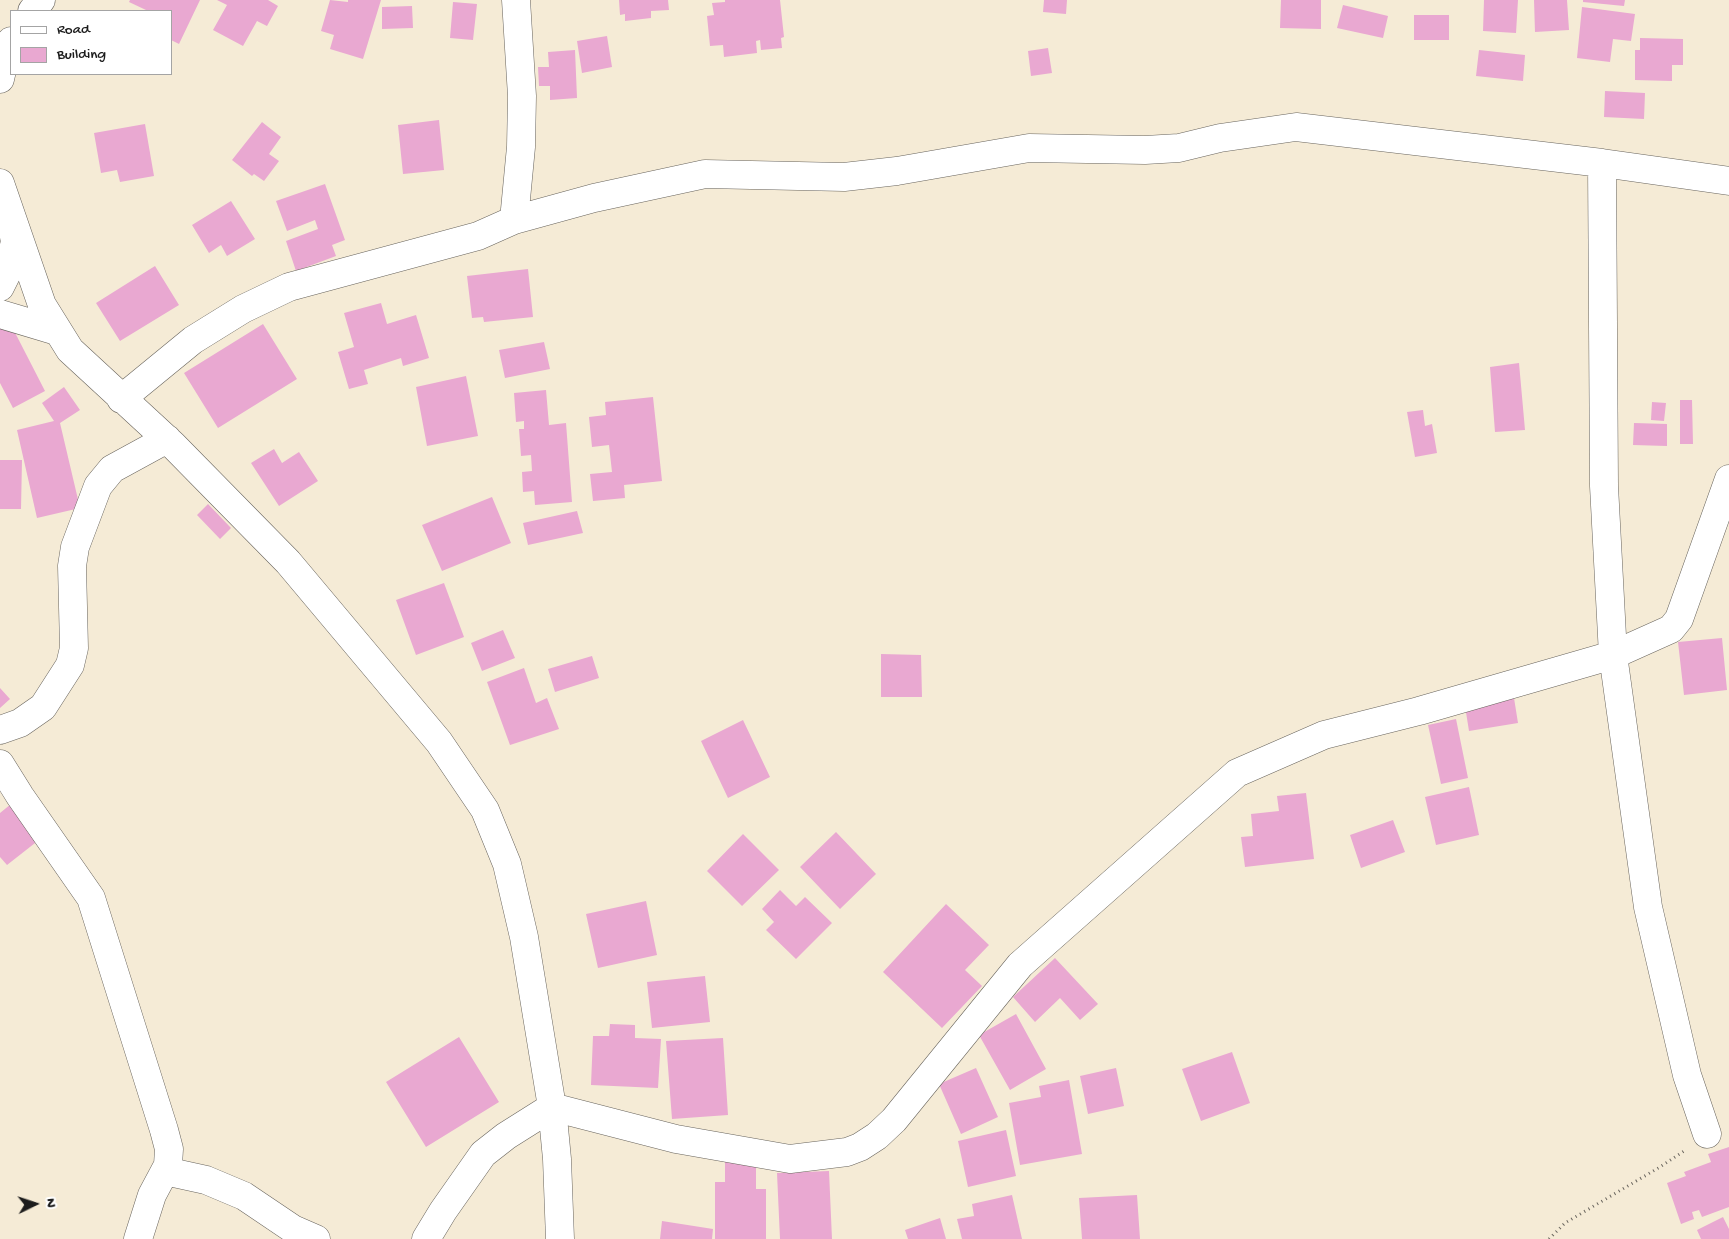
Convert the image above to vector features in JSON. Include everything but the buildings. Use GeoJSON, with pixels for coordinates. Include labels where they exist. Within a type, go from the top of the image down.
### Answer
{"type":"FeatureCollection","features":[{"type":"Feature","properties":{"kind":"street"},"geometry":{"type":"LineString","coordinates":[[33,10],[41,0]]}},
{"type":"Feature","properties":{"kind":"street"},"geometry":{"type":"LineString","coordinates":[[514,220],[522,96],[516,0]]}},
{"type":"Feature","properties":{"kind":"street"},"geometry":{"type":"LineString","coordinates":[[0,79],[10,43]]}},
{"type":"Feature","properties":{"kind":"street"},"geometry":{"type":"LineString","coordinates":[[121,399],[193,340],[243,309],[289,287],[478,236],[514,220],[594,198],[705,174],[844,177],[897,171],[1029,148],[1145,150],[1179,148],[1220,138],[1296,127],[1602,163],[1729,181]]}},
{"type":"Feature","properties":{"kind":"street"},"geometry":{"type":"LineString","coordinates":[[1602,163],[1604,486],[1613,655],[1648,907],[1687,1075],[1707,1134]]}},
{"type":"Feature","properties":{"kind":"street"},"geometry":{"type":"LineString","coordinates":[[0,183],[42,305],[70,350],[167,440],[288,562],[439,742],[484,810],[497,835],[512,882],[524,937],[552,1107],[557,1159],[560,1239]]}},
{"type":"Feature","properties":{"kind":"street"},"geometry":{"type":"LineString","coordinates":[[0,287],[7,273],[15,242],[10,213]]}},
{"type":"Feature","properties":{"kind":"street"},"geometry":{"type":"LineString","coordinates":[[0,314],[57,331]]}},
{"type":"Feature","properties":{"kind":"street"},"geometry":{"type":"LineString","coordinates":[[0,730],[20,723],[43,707],[70,665],[74,648],[72,566],[75,547],[98,486],[112,469],[167,440]]}},
{"type":"Feature","properties":{"kind":"street"},"geometry":{"type":"LineString","coordinates":[[426,1239],[443,1210],[483,1154],[506,1136],[552,1107],[676,1139],[790,1159],[847,1152],[860,1147],[877,1136],[894,1120],[1020,965],[1237,773],[1324,735],[1419,711],[1613,655],[1671,630],[1679,619],[1729,479]]}},
{"type":"Feature","properties":{"kind":"street"},"geometry":{"type":"LineString","coordinates":[[0,764],[91,898],[164,1130],[169,1150],[168,1165],[152,1195],[138,1239]]}},
{"type":"Feature","properties":{"kind":"street"},"geometry":{"type":"LineString","coordinates":[[165,1171],[206,1180],[244,1196],[293,1229],[316,1239]]}},
{"type":"Feature","properties":{"kind":"path"},"geometry":{"type":"LineString","coordinates":[[1548,1239],[1565,1223],[1660,1167],[1707,1134]]}}]}
